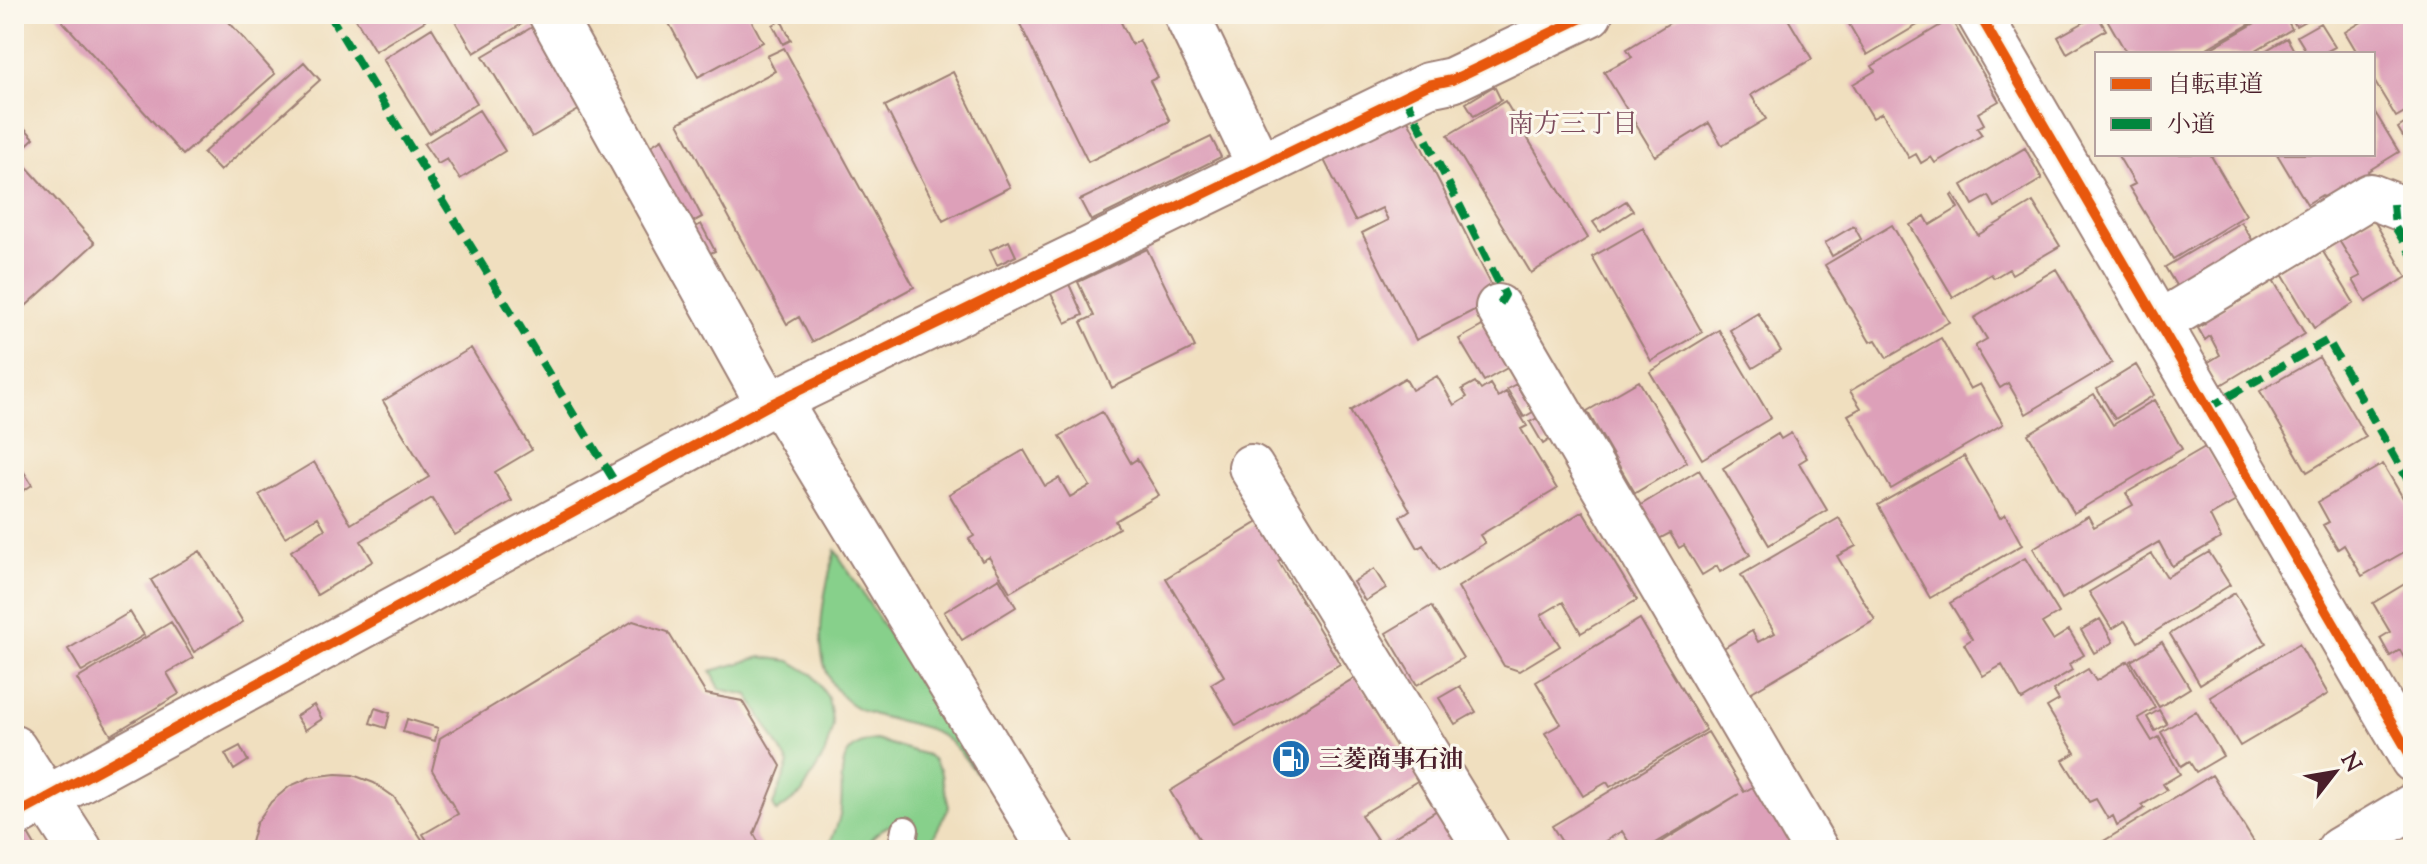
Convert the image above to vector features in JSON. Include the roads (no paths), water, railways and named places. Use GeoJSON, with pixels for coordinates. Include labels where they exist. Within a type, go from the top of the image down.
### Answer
{"type":"FeatureCollection","features":[{"type":"Feature","properties":{"kind":"street"},"geometry":{"type":"LineString","coordinates":[[551,14],[774,402],[1051,850]]}},
{"type":"Feature","properties":{"kind":"street"},"geometry":{"type":"LineString","coordinates":[[1186,14],[1260,167]]}},
{"type":"Feature","properties":{"kind":"street"},"geometry":{"type":"LineString","coordinates":[[30,807],[774,402],[1428,85],[1452,80],[1590,14]]}},
{"type":"Feature","properties":{"kind":"street"},"geometry":{"type":"LineString","coordinates":[[1979,14],[2413,760]]}},
{"type":"Feature","properties":{"kind":"street"},"geometry":{"type":"LineString","coordinates":[[2159,323],[2370,196],[2413,213]]}},
{"type":"Feature","properties":{"kind":"street"},"geometry":{"type":"LineString","coordinates":[[1498,307],[1816,850]]}},
{"type":"Feature","properties":{"kind":"street"},"geometry":{"type":"LineString","coordinates":[[1251,467],[1487,850]]}},
{"type":"Feature","properties":{"kind":"street"},"geometry":{"type":"LineString","coordinates":[[14,748],[30,807],[80,850]]}},
{"type":"Feature","properties":{"kind":"street"},"geometry":{"type":"LineString","coordinates":[[2339,850],[2413,806]]}},
{"type":"Feature","properties":{"kind":"place","name":"三菱商事石油"},"geometry":{"type":"Point","coordinates":[1291,759]}},
{"type":"Feature","properties":{"kind":"district","name":"南方三丁目"},"geometry":{"type":"Point","coordinates":[1573,123]}}]}
